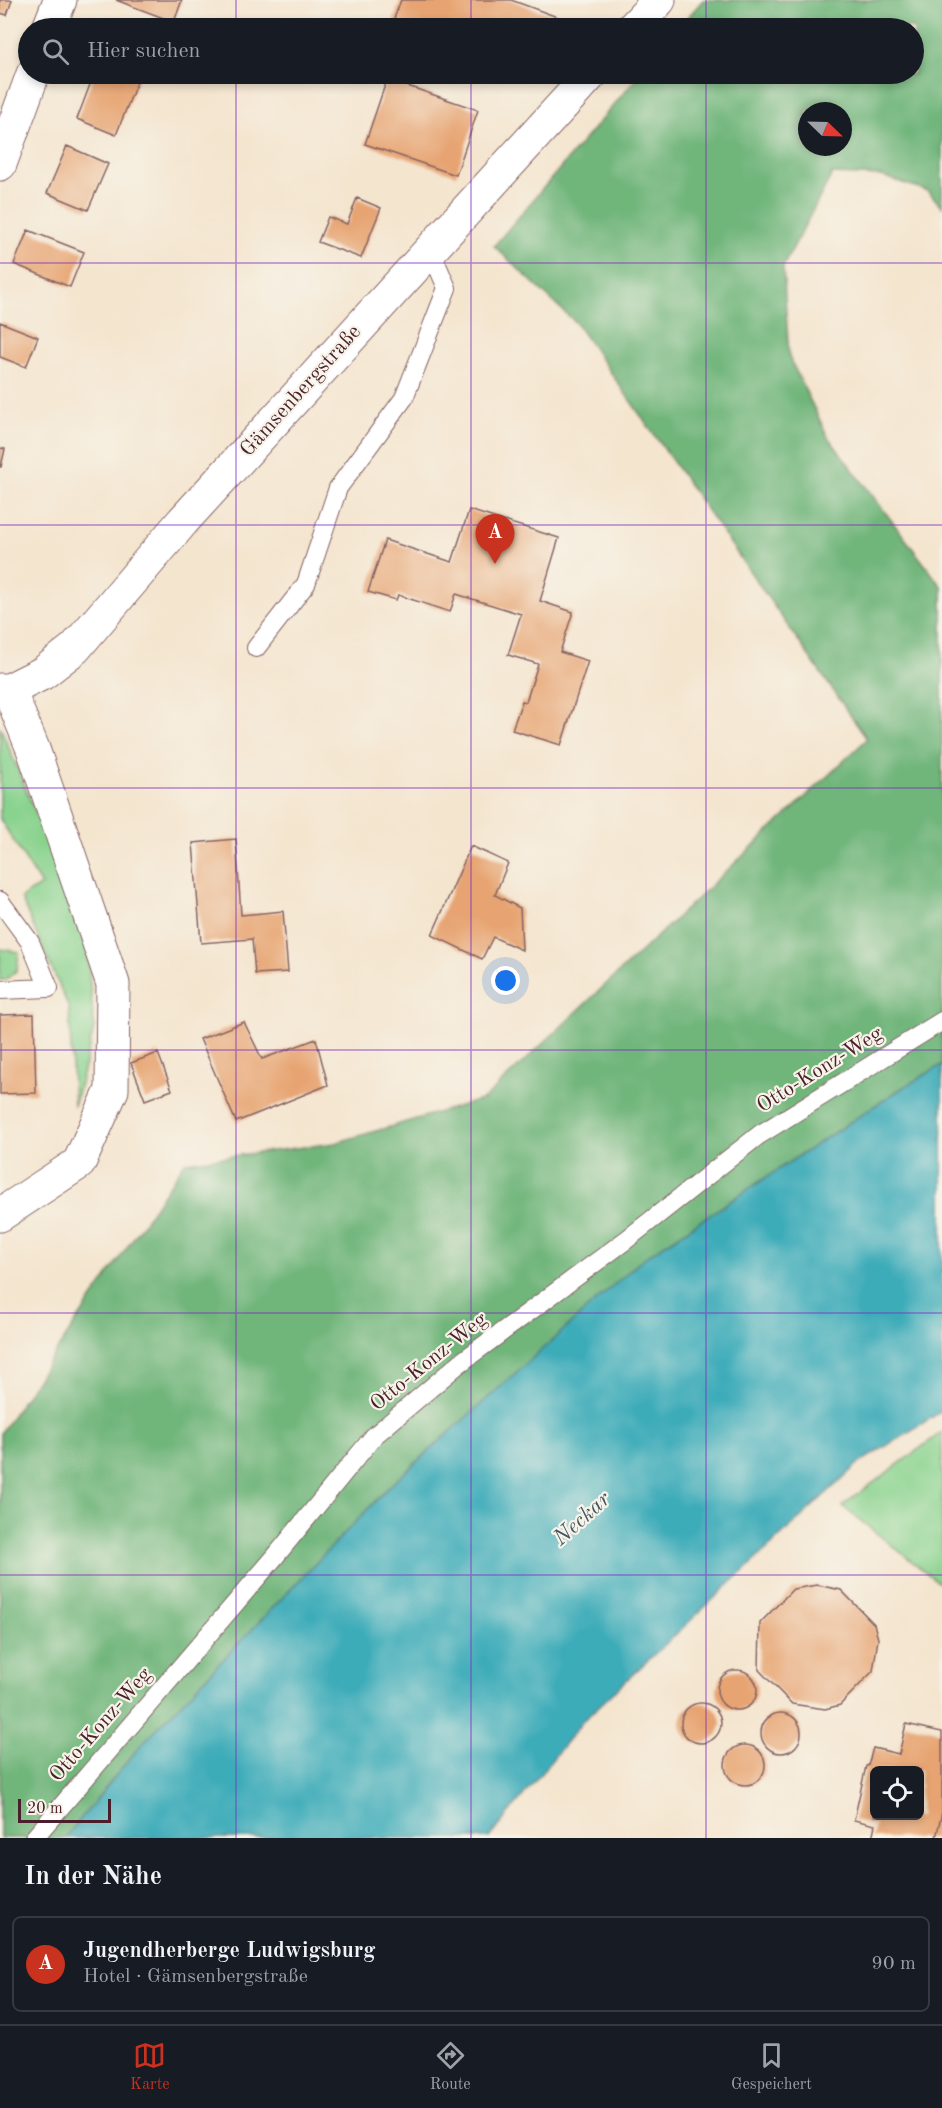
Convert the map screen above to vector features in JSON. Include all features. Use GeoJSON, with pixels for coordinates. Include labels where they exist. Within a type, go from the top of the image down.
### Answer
{"type":"FeatureCollection","features":[{"type":"Feature","properties":{"kind":"street"},"geometry":{"type":"LineString","coordinates":[[53,18],[60,0]]}},
{"type":"Feature","properties":{"kind":"street"},"geometry":{"type":"LineString","coordinates":[[642,18],[659,0]]}},
{"type":"Feature","properties":{"kind":"street"},"geometry":{"type":"LineString","coordinates":[[0,164],[29,84]]}},
{"type":"Feature","properties":{"kind":"street","name":"Gämsenbergstraße"},"geometry":{"type":"LineString","coordinates":[[4,690],[43,673],[75,648],[183,521],[582,84]]}},
{"type":"Feature","properties":{"kind":"street"},"geometry":{"type":"LineString","coordinates":[[0,1215],[79,1163],[112,1090],[113,984],[33,749],[4,690]]}},
{"type":"Feature","properties":{"kind":"lane"},"geometry":{"type":"LineString","coordinates":[[256,648],[306,584],[338,488],[404,398],[447,288],[430,249]]}},
{"type":"Feature","properties":{"kind":"lane"},"geometry":{"type":"LineString","coordinates":[[0,901],[30,942],[49,988],[0,990]]}},
{"type":"Feature","properties":{"kind":"lane","name":"Otto-Konz-Weg"},"geometry":{"type":"LineString","coordinates":[[34,1838],[274,1558],[374,1436],[460,1363],[626,1240],[759,1135],[942,1021]]}},
{"type":"Feature","properties":{"kind":"green space"},"geometry":{"type":"Polygon","coordinates":[[[703,0],[942,0],[942,207],[928,191],[881,176],[832,174],[783,267],[789,357],[828,437],[942,587],[942,1065],[902,1088],[644,1258],[391,1485],[140,1746],[65,1838],[0,1838],[0,1434],[185,1162],[335,1143],[484,1099],[867,739],[576,323],[494,246],[632,84],[924,84],[924,18],[687,18],[703,0]]]}},
{"type":"Feature","properties":{"kind":"green space"},"geometry":{"type":"Polygon","coordinates":[[[0,726],[50,848],[87,949],[94,1028],[74,1106],[69,1008],[21,898],[41,885],[0,819],[0,726]]]}},
{"type":"Feature","properties":{"kind":"green space"},"geometry":{"type":"Polygon","coordinates":[[[0,949],[19,952],[17,970],[5,980],[0,980],[0,949]]]}},
{"type":"Feature","properties":{"kind":"green space"},"geometry":{"type":"Polygon","coordinates":[[[942,1432],[942,1585],[842,1506],[942,1432]]]}},
{"type":"Feature","properties":{"kind":"water","name":"Neckar"},"geometry":{"type":"Polygon","coordinates":[[[942,1065],[942,1411],[859,1463],[583,1721],[489,1838],[65,1838],[140,1746],[391,1485],[644,1258],[902,1088],[942,1065]]]}},
{"type":"Feature","properties":{"kind":"building"},"geometry":{"type":"Polygon","coordinates":[[[0,0],[12,0],[7,15],[0,13],[0,0]]]}},
{"type":"Feature","properties":{"kind":"building"},"geometry":{"type":"Polygon","coordinates":[[[116,0],[182,0],[175,18],[163,18],[116,0]]]}},
{"type":"Feature","properties":{"kind":"building"},"geometry":{"type":"Polygon","coordinates":[[[401,0],[511,0],[560,18],[394,18],[401,0]]]}},
{"type":"Feature","properties":{"kind":"building"},"geometry":{"type":"Polygon","coordinates":[[[90,84],[136,84],[116,135],[77,119],[90,84]]]}},
{"type":"Feature","properties":{"kind":"building"},"geometry":{"type":"Polygon","coordinates":[[[385,84],[402,84],[478,110],[456,175],[365,144],[385,84]]]}},
{"type":"Feature","properties":{"kind":"building"},"geometry":{"type":"Polygon","coordinates":[[[67,146],[108,164],[88,210],[47,193],[67,146]]]}},
{"type":"Feature","properties":{"kind":"building"},"geometry":{"type":"Polygon","coordinates":[[[357,198],[381,208],[361,258],[318,242],[328,217],[347,224],[357,198]]]}},
{"type":"Feature","properties":{"kind":"building"},"geometry":{"type":"Polygon","coordinates":[[[28,230],[84,252],[70,287],[14,264],[28,230]]]}},
{"type":"Feature","properties":{"kind":"building"},"geometry":{"type":"Polygon","coordinates":[[[0,322],[38,337],[26,367],[0,357],[0,322]]]}},
{"type":"Feature","properties":{"kind":"building"},"geometry":{"type":"Polygon","coordinates":[[[0,448],[5,449],[1,467],[0,467],[0,448]]]}},
{"type":"Feature","properties":{"kind":"building"},"geometry":{"type":"Polygon","coordinates":[[[469,510],[559,538],[540,601],[573,612],[560,652],[588,661],[561,745],[512,730],[522,701],[526,702],[538,664],[508,655],[521,614],[456,594],[450,612],[398,595],[396,600],[368,592],[385,540],[452,562],[469,510]]]}},
{"type":"Feature","properties":{"kind":"building"},"geometry":{"type":"Polygon","coordinates":[[[236,839],[241,915],[283,911],[288,972],[255,974],[252,939],[201,943],[193,843],[236,839]]]}},
{"type":"Feature","properties":{"kind":"building"},"geometry":{"type":"Polygon","coordinates":[[[471,846],[508,863],[495,895],[520,908],[522,950],[493,937],[482,959],[432,935],[471,846]]]}},
{"type":"Feature","properties":{"kind":"building"},"geometry":{"type":"Polygon","coordinates":[[[34,1014],[36,1093],[0,1094],[0,1015],[34,1014]]]}},
{"type":"Feature","properties":{"kind":"building"},"geometry":{"type":"Polygon","coordinates":[[[244,1022],[262,1059],[316,1039],[328,1085],[236,1122],[200,1039],[244,1022]]]}},
{"type":"Feature","properties":{"kind":"building"},"geometry":{"type":"Polygon","coordinates":[[[158,1053],[172,1090],[145,1100],[131,1063],[158,1053]]]}},
{"type":"Feature","properties":{"kind":"building"},"geometry":{"type":"Polygon","coordinates":[[[817,1585],[841,1590],[874,1624],[878,1639],[873,1671],[840,1705],[825,1709],[792,1704],[759,1670],[760,1623],[793,1589],[817,1585]]]}},
{"type":"Feature","properties":{"kind":"building"},"geometry":{"type":"Polygon","coordinates":[[[737,1670],[745,1671],[751,1676],[756,1682],[756,1698],[751,1704],[745,1709],[737,1710],[729,1709],[723,1704],[718,1698],[717,1690],[718,1682],[723,1676],[729,1671],[737,1670]]]}},
{"type":"Feature","properties":{"kind":"building"},"geometry":{"type":"Polygon","coordinates":[[[701,1703],[709,1704],[715,1709],[720,1715],[720,1731],[715,1737],[709,1742],[701,1743],[693,1742],[687,1737],[682,1731],[681,1723],[682,1715],[687,1709],[693,1704],[701,1703]]]}},
{"type":"Feature","properties":{"kind":"building"},"geometry":{"type":"Polygon","coordinates":[[[781,1713],[789,1714],[795,1719],[800,1725],[800,1741],[795,1747],[789,1752],[781,1753],[773,1752],[767,1747],[762,1741],[761,1733],[762,1725],[767,1719],[773,1714],[781,1713]]]}},
{"type":"Feature","properties":{"kind":"building"},"geometry":{"type":"Polygon","coordinates":[[[906,1724],[942,1732],[942,1812],[936,1838],[872,1838],[875,1825],[854,1820],[866,1766],[868,1766],[873,1748],[899,1754],[906,1724]]]}},
{"type":"Feature","properties":{"kind":"building"},"geometry":{"type":"Polygon","coordinates":[[[745,1745],[753,1746],[759,1751],[764,1757],[764,1773],[759,1779],[753,1784],[745,1785],[737,1784],[731,1779],[726,1773],[725,1765],[726,1757],[731,1751],[737,1746],[745,1745]]]}},
{"type":"Feature","properties":{"kind":"place","name":"Jugendherberge Ludwigsburg"},"geometry":{"type":"Point","coordinates":[495,564]}}]}
